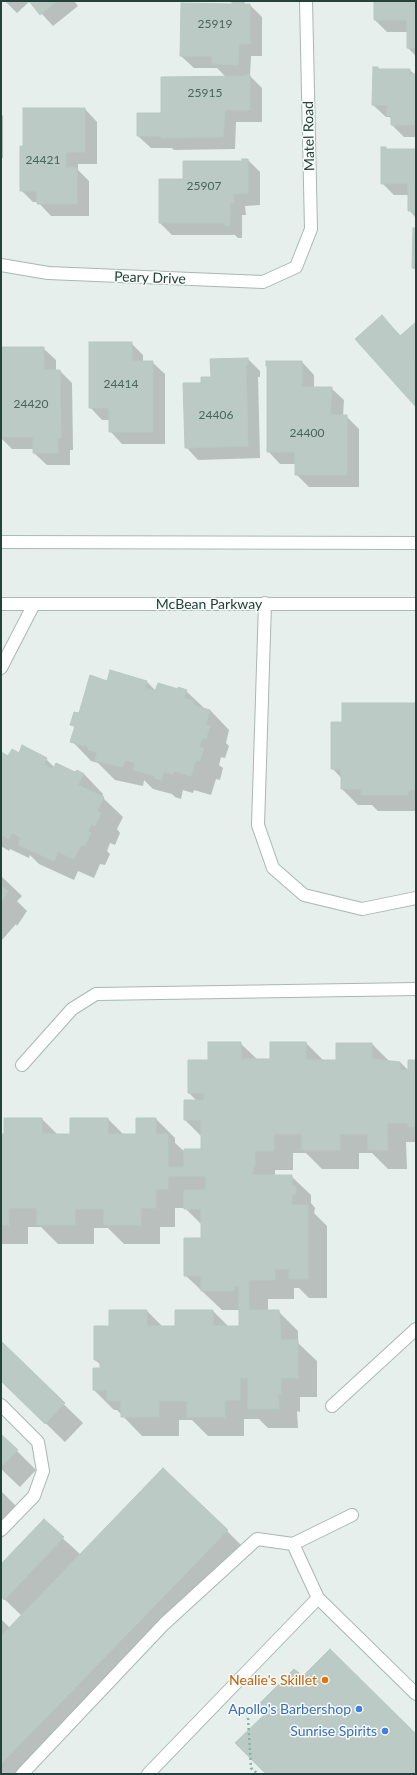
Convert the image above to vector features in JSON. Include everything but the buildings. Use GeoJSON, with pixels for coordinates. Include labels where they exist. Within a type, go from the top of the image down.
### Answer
{"type":"FeatureCollection","features":[{"type":"Feature","properties":{"kind":"main road","name":"Matel Road"},"geometry":{"type":"LineString","coordinates":[[296,267],[311,230],[306,1]]}},
{"type":"Feature","properties":{"kind":"main road","name":"Peary Drive"},"geometry":{"type":"LineString","coordinates":[[1,265],[48,273],[264,282],[296,267]]}},
{"type":"Feature","properties":{"kind":"main road"},"geometry":{"type":"LineString","coordinates":[[1,542],[416,543]]}},
{"type":"Feature","properties":{"kind":"main road"},"geometry":{"type":"LineString","coordinates":[[265,603],[258,825],[273,868],[304,895],[362,909],[416,898]]}},
{"type":"Feature","properties":{"kind":"main road","name":"McBean Parkway"},"geometry":{"type":"LineString","coordinates":[[1,604],[416,604]]}},
{"type":"Feature","properties":{"kind":"main road"},"geometry":{"type":"LineString","coordinates":[[1,668],[34,604]]}},
{"type":"Feature","properties":{"kind":"main road"},"geometry":{"type":"LineString","coordinates":[[22,1065],[72,1009],[96,994],[416,989]]}},
{"type":"Feature","properties":{"kind":"main road"},"geometry":{"type":"LineString","coordinates":[[332,1406],[416,1329]]}},
{"type":"Feature","properties":{"kind":"main road"},"geometry":{"type":"LineString","coordinates":[[1,1405],[38,1442],[43,1471],[34,1496],[1,1530]]}},
{"type":"Feature","properties":{"kind":"main road"},"geometry":{"type":"LineString","coordinates":[[22,1774],[164,1624],[257,1539],[293,1544],[352,1515]]}},
{"type":"Feature","properties":{"kind":"main road"},"geometry":{"type":"LineString","coordinates":[[293,1544],[318,1598],[416,1694]]}},
{"type":"Feature","properties":{"kind":"main road"},"geometry":{"type":"LineString","coordinates":[[148,1774],[318,1598]]}},
{"type":"Feature","properties":{"kind":"path"},"geometry":{"type":"LineString","coordinates":[[248,1718],[251,1768],[258,1774]]}},
{"type":"Feature","properties":{"kind":"place","name":"Nealie's Skillet"},"geometry":{"type":"Point","coordinates":[325,1680]}},
{"type":"Feature","properties":{"kind":"place","name":"Apollo's Barbershop"},"geometry":{"type":"Point","coordinates":[359,1709]}},
{"type":"Feature","properties":{"kind":"place","name":"Sunrise Spirits"},"geometry":{"type":"Point","coordinates":[385,1731]}}]}
